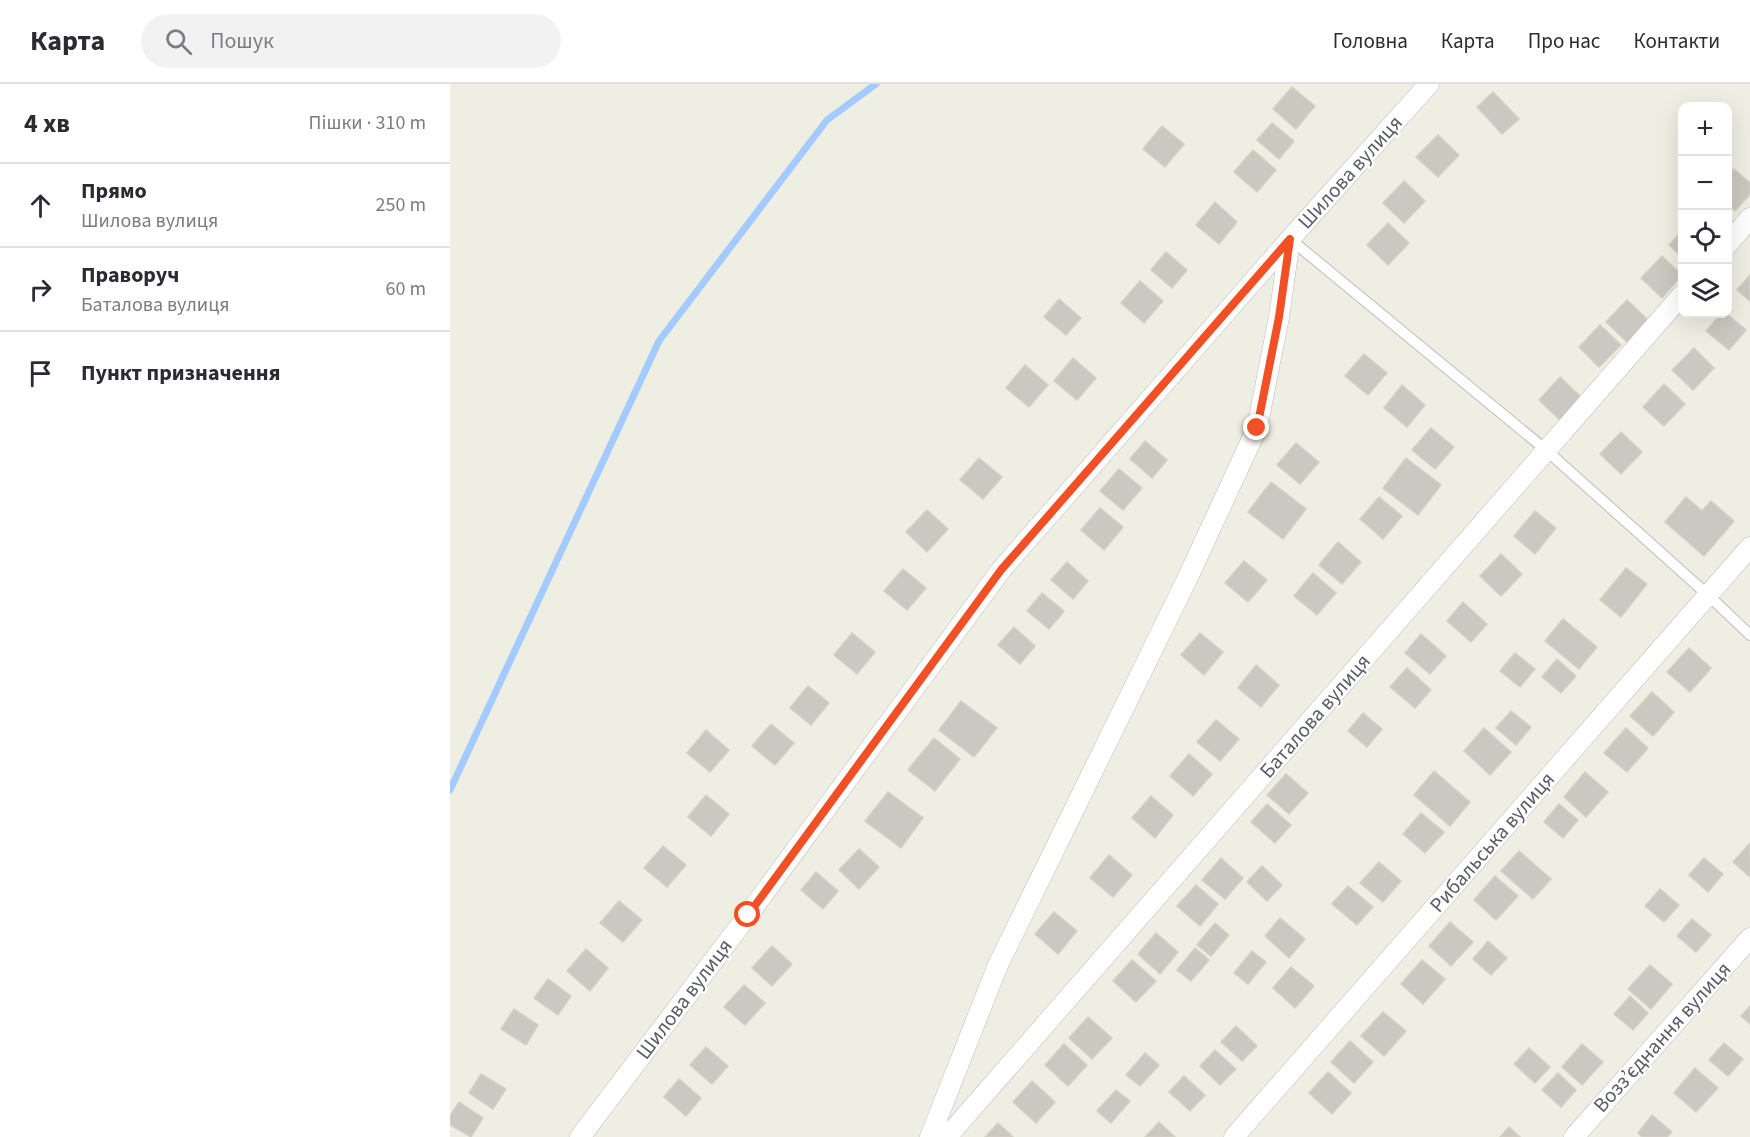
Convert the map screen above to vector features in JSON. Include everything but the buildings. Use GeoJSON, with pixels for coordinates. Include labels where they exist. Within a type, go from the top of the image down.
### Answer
{"type":"FeatureCollection","features":[{"type":"Feature","properties":{"kind":"street","name":"Шилова вулиця"},"geometry":{"type":"LineString","coordinates":[[580,1137],[748,915],[1001,570],[1290,239],[1429,84]]}},
{"type":"Feature","properties":{"kind":"street"},"geometry":{"type":"LineString","coordinates":[[1732,239],[1750,218]]}},
{"type":"Feature","properties":{"kind":"street"},"geometry":{"type":"LineString","coordinates":[[930,1137],[998,965],[1183,586],[1257,428],[1279,317],[1290,239]]}},
{"type":"Feature","properties":{"kind":"street","name":"Баталова вулиця"},"geometry":{"type":"LineString","coordinates":[[947,1137],[1678,301]]}},
{"type":"Feature","properties":{"kind":"street","name":"Рибальська вулиця"},"geometry":{"type":"LineString","coordinates":[[1234,1137],[1750,547]]}},
{"type":"Feature","properties":{"kind":"street","name":"Возз’єднання вулиця"},"geometry":{"type":"LineString","coordinates":[[1574,1137],[1750,938]]}},
{"type":"Feature","properties":{"kind":"lane"},"geometry":{"type":"LineString","coordinates":[[1290,239],[1546,450],[1750,635]]}},
{"type":"Feature","properties":{"kind":"waterway"},"geometry":{"type":"LineString","coordinates":[[450,790],[659,341],[827,120],[876,84]]}},
{"type":"Feature","properties":{"kind":"route"},"geometry":{"type":"LineString","coordinates":[[748,915],[1001,570],[1290,239],[1279,317],[1257,428]]}}]}
